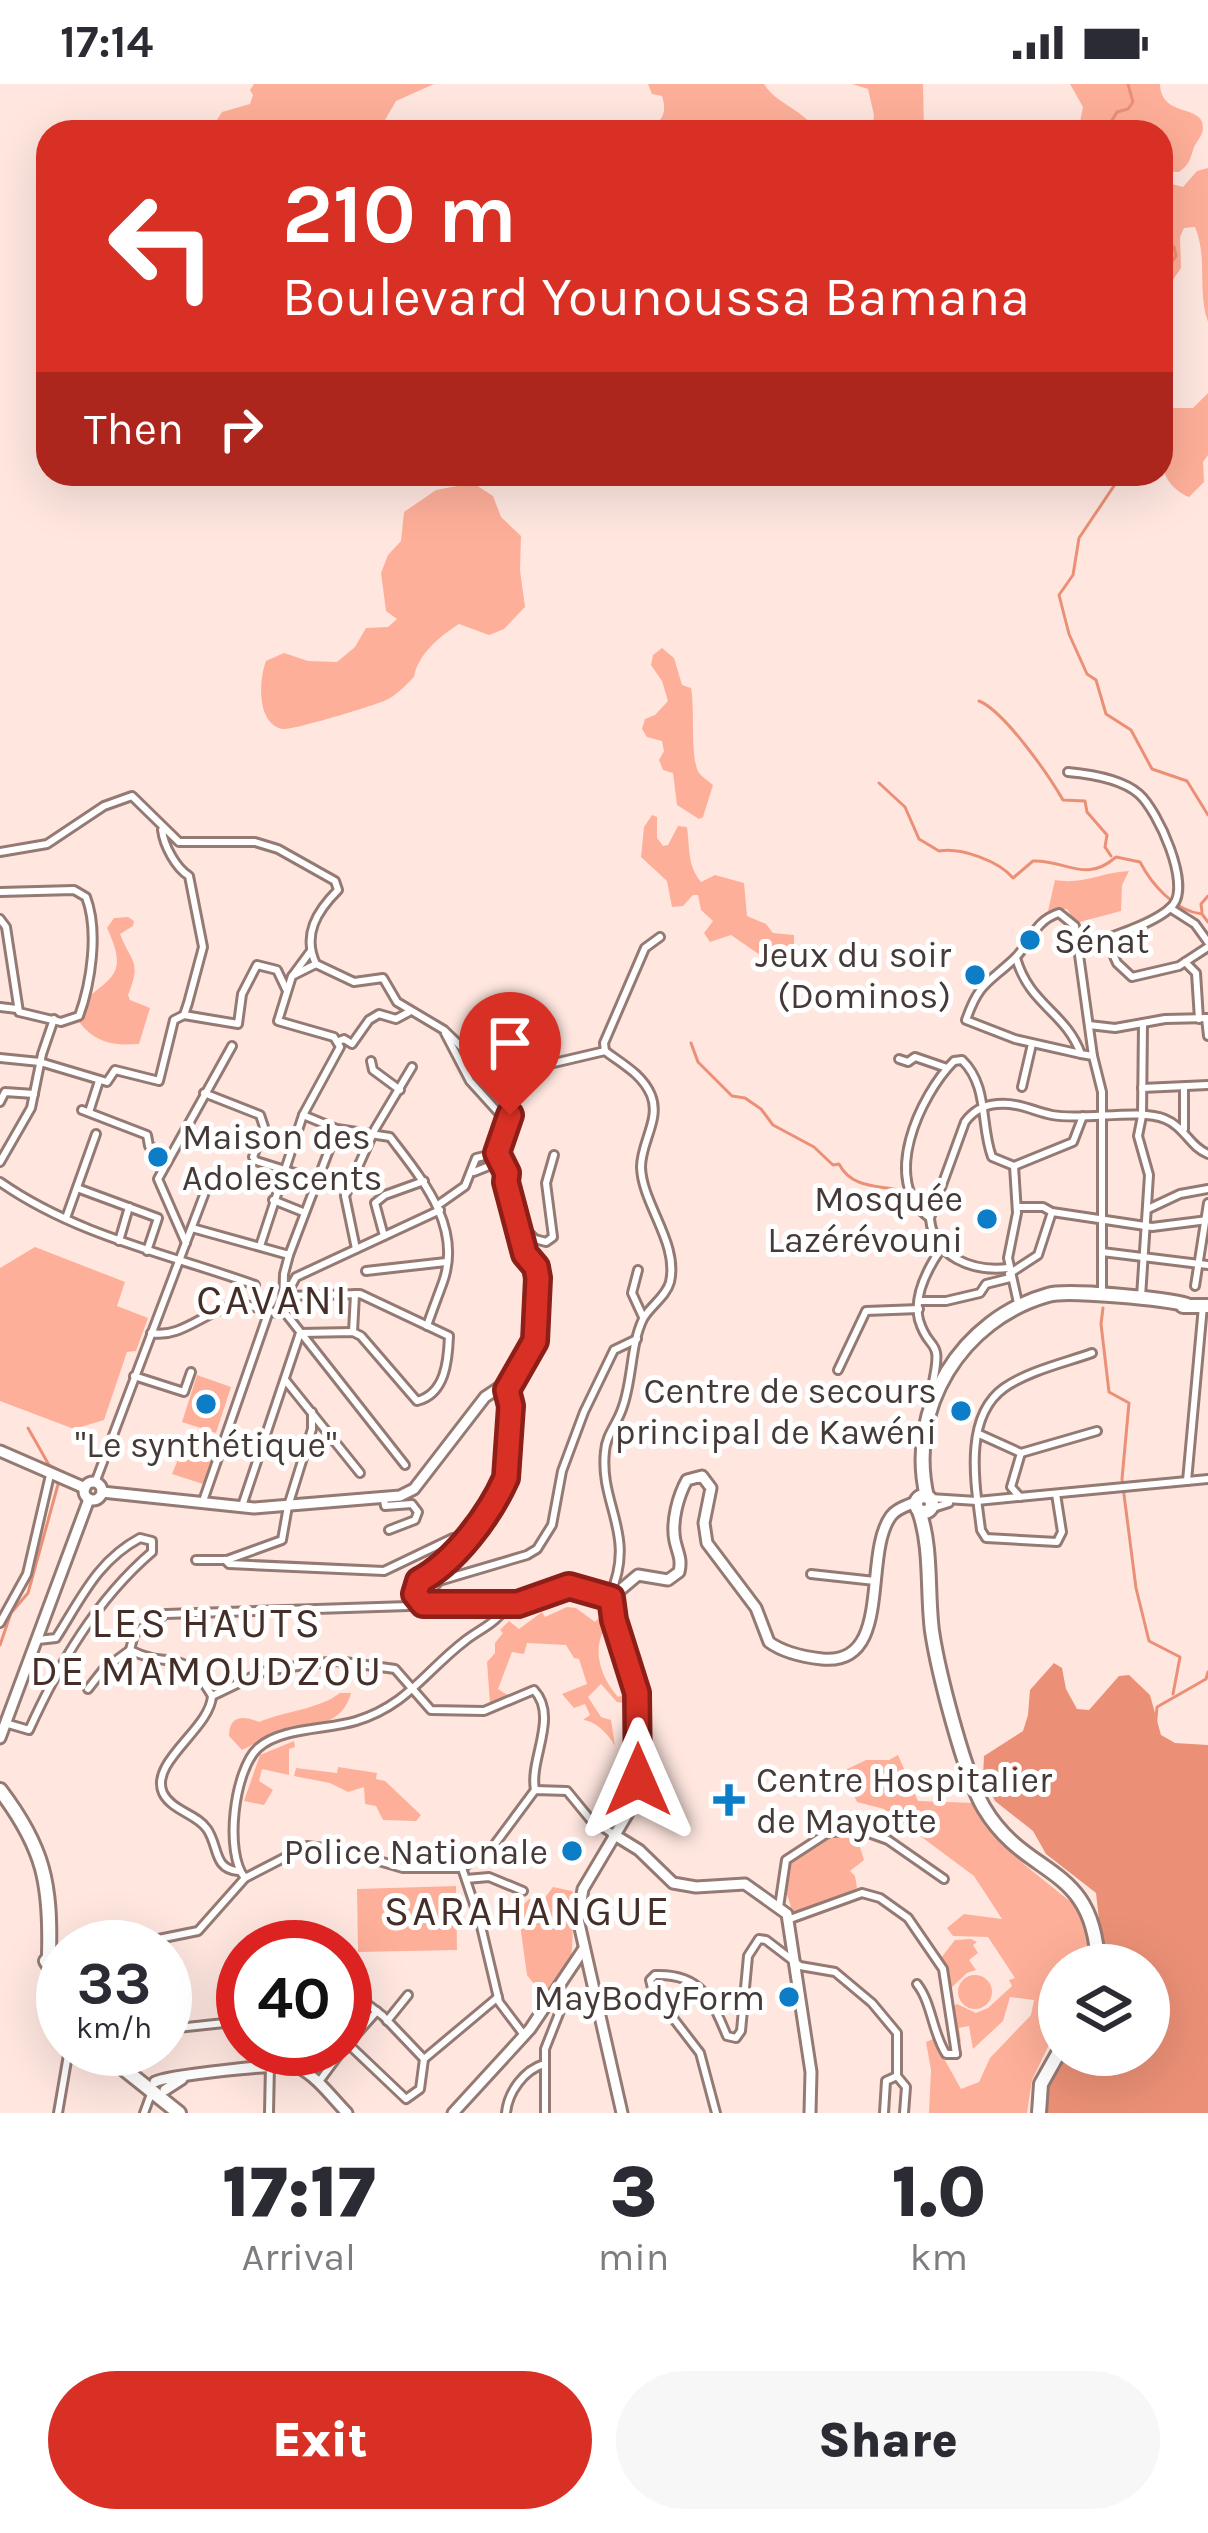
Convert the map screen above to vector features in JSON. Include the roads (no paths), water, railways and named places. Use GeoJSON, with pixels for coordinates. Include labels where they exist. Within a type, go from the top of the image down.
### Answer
{"type":"FeatureCollection","features":[{"type":"Feature","properties":{"kind":"main road"},"geometry":{"type":"LineString","coordinates":[[1097,1944],[1085,1903],[994,1822],[976,1792],[933,1637],[920,1505],[926,1424],[955,1358],[1015,1309],[1043,1297],[1083,1295],[1206,1306]]}},
{"type":"Feature","properties":{"kind":"main road"},"geometry":{"type":"LineString","coordinates":[[0,1451],[93,1490],[242,1507],[384,1500],[414,1489],[480,1402],[497,1389],[507,1390],[511,1406],[506,1478],[467,1537],[414,1590],[418,1601],[434,1604],[507,1605],[569,1586],[609,1600],[636,1687],[637,1795],[593,1868],[578,1919],[582,1958],[622,2113]]}},
{"type":"Feature","properties":{"kind":"main road"},"geometry":{"type":"LineString","coordinates":[[609,1600],[636,1576],[668,1580],[681,1568],[674,1528],[685,1483],[698,1475],[711,1488],[704,1523],[707,1543],[753,1603],[774,1646],[824,1659],[854,1652],[869,1631],[887,1524],[920,1505]]}},
{"type":"Feature","properties":{"kind":"main road"},"geometry":{"type":"LineString","coordinates":[[0,1738],[93,1490]]}},
{"type":"Feature","properties":{"kind":"main road"},"geometry":{"type":"LineString","coordinates":[[0,1794],[45,1869],[49,1920]]}},
{"type":"Feature","properties":{"kind":"main road"},"geometry":{"type":"LineString","coordinates":[[613,1834],[639,1850],[673,1883],[696,1887],[746,1884],[790,1919],[811,2072],[810,2113]]}},
{"type":"Feature","properties":{"kind":"main road"},"geometry":{"type":"LineString","coordinates":[[453,2113],[524,2035],[582,1958]]}},
{"type":"Feature","properties":{"kind":"main road"},"geometry":{"type":"LineString","coordinates":[[156,2087],[216,2074]]}},
{"type":"Feature","properties":{"kind":"main road"},"geometry":{"type":"LineString","coordinates":[[141,2076],[182,2113]]}},
{"type":"Feature","properties":{"kind":"main road"},"geometry":{"type":"LineString","coordinates":[[307,2076],[346,2113]]}},
{"type":"Feature","properties":{"kind":"main road"},"geometry":{"type":"LineString","coordinates":[[1039,2113],[1046,2076]]}},
{"type":"Feature","properties":{"kind":"street"},"geometry":{"type":"LineString","coordinates":[[1068,772],[1105,779],[1140,795],[1177,868],[1180,886],[1174,904],[1079,948]]}},
{"type":"Feature","properties":{"kind":"street"},"geometry":{"type":"LineString","coordinates":[[0,852],[47,844],[124,796],[140,800],[185,845],[265,844],[335,881],[338,890],[314,920],[310,952],[292,976],[278,1021],[352,1044],[379,1014],[396,1019],[410,1012]]}},
{"type":"Feature","properties":{"kind":"street"},"geometry":{"type":"LineString","coordinates":[[162,826],[171,854],[192,884],[202,936],[196,981],[184,1015]]}},
{"type":"Feature","properties":{"kind":"street"},"geometry":{"type":"LineString","coordinates":[[0,892],[74,890],[88,904],[91,934],[86,997],[79,1016],[54,1019],[0,1007]]}},
{"type":"Feature","properties":{"kind":"street"},"geometry":{"type":"LineString","coordinates":[[1106,938],[1112,956],[1132,977],[1185,962],[1208,944],[1174,904]]}},
{"type":"Feature","properties":{"kind":"street"},"geometry":{"type":"LineString","coordinates":[[1093,1056],[1032,1044],[966,1020],[982,984],[1016,958],[1030,932],[1059,913],[1072,921],[1079,948],[1100,1077],[1102,1297]]}},
{"type":"Feature","properties":{"kind":"street"},"geometry":{"type":"LineString","coordinates":[[0,920],[6,927],[14,967],[17,1009]]}},
{"type":"Feature","properties":{"kind":"street"},"geometry":{"type":"LineString","coordinates":[[609,1600],[621,1545],[607,1483],[605,1448],[625,1401],[644,1318],[665,1292],[670,1276],[661,1229],[642,1174],[654,1109],[650,1094],[635,1073],[605,1051],[604,1043],[645,948],[660,937]]}},
{"type":"Feature","properties":{"kind":"street"},"geometry":{"type":"LineString","coordinates":[[310,952],[316,964],[354,982],[383,978],[389,993],[410,1012],[444,1030],[492,1072],[507,1073],[605,1051]]}},
{"type":"Feature","properties":{"kind":"street"},"geometry":{"type":"LineString","coordinates":[[1016,958],[1024,982],[1042,1006],[1068,1026],[1081,1054]]}},
{"type":"Feature","properties":{"kind":"street"},"geometry":{"type":"LineString","coordinates":[[1185,962],[1197,974],[1208,1036]]}},
{"type":"Feature","properties":{"kind":"street"},"geometry":{"type":"LineString","coordinates":[[292,976],[316,964]]}},
{"type":"Feature","properties":{"kind":"street"},"geometry":{"type":"LineString","coordinates":[[0,1058],[40,1062],[108,1082],[116,1070],[159,1082],[174,1020],[184,1015],[238,1024],[242,994],[257,965],[280,973],[287,991]]}},
{"type":"Feature","properties":{"kind":"street"},"geometry":{"type":"LineString","coordinates":[[1197,974],[1208,972]]}},
{"type":"Feature","properties":{"kind":"street"},"geometry":{"type":"LineString","coordinates":[[1089,1024],[1115,1028],[1204,1018]]}},
{"type":"Feature","properties":{"kind":"street"},"geometry":{"type":"LineString","coordinates":[[0,1162],[25,1121],[54,1019]]}},
{"type":"Feature","properties":{"kind":"street"},"geometry":{"type":"LineString","coordinates":[[1140,1300],[1148,1209],[1148,1162],[1138,1136],[1144,1024]]}},
{"type":"Feature","properties":{"kind":"street"},"geometry":{"type":"LineString","coordinates":[[444,1030],[470,1081],[508,1123]]}},
{"type":"Feature","properties":{"kind":"street"},"geometry":{"type":"LineString","coordinates":[[260,1246],[303,1115],[339,1041]]}},
{"type":"Feature","properties":{"kind":"street"},"geometry":{"type":"LineString","coordinates":[[1022,1087],[1032,1044]]}},
{"type":"Feature","properties":{"kind":"street"},"geometry":{"type":"LineString","coordinates":[[186,1243],[158,1183],[232,1046]]}},
{"type":"Feature","properties":{"kind":"street"},"geometry":{"type":"LineString","coordinates":[[899,1059],[915,1058],[947,1068]]}},
{"type":"Feature","properties":{"kind":"street"},"geometry":{"type":"LineString","coordinates":[[1009,1273],[973,1265],[941,1249],[930,1219],[906,1191],[903,1166],[935,1081],[958,1059],[966,1062],[983,1107],[989,1152],[1014,1166],[1072,1142],[1083,1115]]}},
{"type":"Feature","properties":{"kind":"street"},"geometry":{"type":"LineString","coordinates":[[371,1061],[373,1070],[400,1090]]}},
{"type":"Feature","properties":{"kind":"street"},"geometry":{"type":"LineString","coordinates":[[356,1249],[345,1196],[374,1132],[412,1067]]}},
{"type":"Feature","properties":{"kind":"street"},"geometry":{"type":"LineString","coordinates":[[496,1153],[513,1100],[507,1073]]}},
{"type":"Feature","properties":{"kind":"street"},"geometry":{"type":"LineString","coordinates":[[99,1080],[86,1111],[145,1134],[149,1146],[169,1156]]}},
{"type":"Feature","properties":{"kind":"street"},"geometry":{"type":"LineString","coordinates":[[1142,1088],[1208,1085]]}},
{"type":"Feature","properties":{"kind":"street"},"geometry":{"type":"LineString","coordinates":[[1184,1087],[1184,1130]]}},
{"type":"Feature","properties":{"kind":"street"},"geometry":{"type":"LineString","coordinates":[[0,1102],[5,1092],[34,1094]]}},
{"type":"Feature","properties":{"kind":"street"},"geometry":{"type":"LineString","coordinates":[[204,1093],[260,1115],[264,1127],[254,1156],[315,1179]]}},
{"type":"Feature","properties":{"kind":"street"},"geometry":{"type":"LineString","coordinates":[[930,1219],[965,1122],[983,1107],[1020,1105],[1052,1115],[1167,1120],[1184,1130],[1195,1148],[1208,1154]]}},
{"type":"Feature","properties":{"kind":"street"},"geometry":{"type":"LineString","coordinates":[[303,1115],[337,1129],[390,1137],[424,1181],[439,1208],[446,1262],[445,1279],[427,1326]]}},
{"type":"Feature","properties":{"kind":"street"},"geometry":{"type":"LineString","coordinates":[[284,1296],[289,1255],[337,1129]]}},
{"type":"Feature","properties":{"kind":"street"},"geometry":{"type":"LineString","coordinates":[[66,1218],[96,1134]]}},
{"type":"Feature","properties":{"kind":"street"},"geometry":{"type":"LineString","coordinates":[[203,1502],[284,1296],[296,1277],[439,1208],[465,1186],[476,1158],[496,1153]]}},
{"type":"Feature","properties":{"kind":"street"},"geometry":{"type":"LineString","coordinates":[[496,1153],[507,1173],[525,1254],[538,1278],[535,1341],[507,1390]]}},
{"type":"Feature","properties":{"kind":"street"},"geometry":{"type":"LineString","coordinates":[[519,1223],[537,1241],[554,1237],[546,1183],[554,1155]]}},
{"type":"Feature","properties":{"kind":"street"},"geometry":{"type":"LineString","coordinates":[[1014,1166],[1017,1208],[1009,1273],[1015,1309]]}},
{"type":"Feature","properties":{"kind":"street"},"geometry":{"type":"LineString","coordinates":[[93,1490],[211,1179]]}},
{"type":"Feature","properties":{"kind":"street"},"geometry":{"type":"LineString","coordinates":[[384,1236],[375,1203],[424,1181]]}},
{"type":"Feature","properties":{"kind":"street"},"geometry":{"type":"LineString","coordinates":[[0,1182],[118,1241],[255,1285]]}},
{"type":"Feature","properties":{"kind":"street"},"geometry":{"type":"LineString","coordinates":[[76,1188],[158,1218]]}},
{"type":"Feature","properties":{"kind":"street"},"geometry":{"type":"LineString","coordinates":[[1148,1209],[1180,1194],[1208,1190]]}},
{"type":"Feature","properties":{"kind":"street"},"geometry":{"type":"LineString","coordinates":[[273,1200],[304,1212]]}},
{"type":"Feature","properties":{"kind":"street"},"geometry":{"type":"LineString","coordinates":[[1195,1286],[1208,1203]]}},
{"type":"Feature","properties":{"kind":"street"},"geometry":{"type":"LineString","coordinates":[[147,1251],[158,1218],[168,1206]]}},
{"type":"Feature","properties":{"kind":"street"},"geometry":{"type":"LineString","coordinates":[[118,1241],[129,1207]]}},
{"type":"Feature","properties":{"kind":"street"},"geometry":{"type":"LineString","coordinates":[[1017,1208],[1043,1208],[1147,1227],[1207,1220]]}},
{"type":"Feature","properties":{"kind":"street"},"geometry":{"type":"LineString","coordinates":[[838,1370],[866,1311],[980,1293],[986,1284],[1038,1255],[1052,1212]]}},
{"type":"Feature","properties":{"kind":"street"},"geometry":{"type":"LineString","coordinates":[[192,1228],[289,1255]]}},
{"type":"Feature","properties":{"kind":"street"},"geometry":{"type":"LineString","coordinates":[[940,1386],[933,1382],[938,1352],[921,1324],[920,1305],[924,1279],[941,1249]]}},
{"type":"Feature","properties":{"kind":"street"},"geometry":{"type":"LineString","coordinates":[[1102,1252],[1208,1264]]}},
{"type":"Feature","properties":{"kind":"street"},"geometry":{"type":"LineString","coordinates":[[366,1271],[446,1262]]}},
{"type":"Feature","properties":{"kind":"street"},"geometry":{"type":"LineString","coordinates":[[638,1270],[632,1293],[644,1318]]}},
{"type":"Feature","properties":{"kind":"street"},"geometry":{"type":"LineString","coordinates":[[284,1296],[356,1294],[449,1336],[448,1363],[436,1389],[422,1401],[408,1394],[353,1332],[300,1333]]}},
{"type":"Feature","properties":{"kind":"street"},"geometry":{"type":"LineString","coordinates":[[353,1332],[356,1294]]}},
{"type":"Feature","properties":{"kind":"street"},"geometry":{"type":"LineString","coordinates":[[151,1333],[165,1335],[228,1306],[279,1310],[404,1465]]}},
{"type":"Feature","properties":{"kind":"street"},"geometry":{"type":"LineString","coordinates":[[1187,1481],[1206,1306]]}},
{"type":"Feature","properties":{"kind":"street"},"geometry":{"type":"LineString","coordinates":[[242,1507],[300,1333]]}},
{"type":"Feature","properties":{"kind":"street"},"geometry":{"type":"LineString","coordinates":[[434,1604],[439,1581],[527,1555],[545,1538],[584,1412],[614,1349],[637,1339]]}},
{"type":"Feature","properties":{"kind":"street"},"geometry":{"type":"LineString","coordinates":[[1056,1494],[1062,1532],[1057,1542],[986,1538],[973,1461],[979,1434],[988,1406],[1003,1389],[1092,1353]]}},
{"type":"Feature","properties":{"kind":"street"},"geometry":{"type":"LineString","coordinates":[[134,1376],[184,1392],[191,1372]]}},
{"type":"Feature","properties":{"kind":"street"},"geometry":{"type":"LineString","coordinates":[[286,1381],[360,1473]]}},
{"type":"Feature","properties":{"kind":"street"},"geometry":{"type":"LineString","coordinates":[[196,1560],[225,1560],[282,1540],[312,1429],[312,1412]]}},
{"type":"Feature","properties":{"kind":"street"},"geometry":{"type":"LineString","coordinates":[[979,1434],[1021,1454],[1097,1431]]}},
{"type":"Feature","properties":{"kind":"street"},"geometry":{"type":"LineString","coordinates":[[1020,1497],[1011,1487],[1011,1478],[1021,1454]]}},
{"type":"Feature","properties":{"kind":"street"},"geometry":{"type":"LineString","coordinates":[[0,1623],[27,1574],[58,1476]]}},
{"type":"Feature","properties":{"kind":"street"},"geometry":{"type":"LineString","coordinates":[[920,1505],[1208,1479]]}},
{"type":"Feature","properties":{"kind":"street"},"geometry":{"type":"LineString","coordinates":[[384,1500],[385,1507],[412,1504],[418,1512],[415,1520],[389,1530]]}},
{"type":"Feature","properties":{"kind":"street"},"geometry":{"type":"LineString","coordinates":[[225,1560],[248,1568],[295,1565],[384,1571],[453,1538],[467,1537]]}},
{"type":"Feature","properties":{"kind":"street"},"geometry":{"type":"LineString","coordinates":[[5,1723],[29,1730],[75,1643],[104,1599],[154,1550],[152,1541],[140,1538],[118,1552],[86,1584],[56,1638],[38,1640]]}},
{"type":"Feature","properties":{"kind":"street"},"geometry":{"type":"LineString","coordinates":[[811,1574],[875,1581]]}},
{"type":"Feature","properties":{"kind":"street"},"geometry":{"type":"LineString","coordinates":[[88,1689],[103,1670],[130,1650],[134,1634],[160,1616],[409,1606],[418,1601]]}},
{"type":"Feature","properties":{"kind":"street"},"geometry":{"type":"LineString","coordinates":[[245,1878],[238,1870],[233,1838],[236,1808],[243,1775],[258,1748],[285,1736],[377,1714],[413,1691],[464,1642],[500,1619],[507,1605]]}},
{"type":"Feature","properties":{"kind":"street"},"geometry":{"type":"LineString","coordinates":[[130,1650],[184,1661],[196,1670],[212,1696],[209,1714],[167,1763],[161,1786],[172,1804],[208,1830],[221,1864],[238,1870]]}},
{"type":"Feature","properties":{"kind":"street"},"geometry":{"type":"LineString","coordinates":[[192,1932],[245,1878],[295,1851],[317,1845],[403,1868],[462,1868],[492,1848],[535,1790],[543,1714],[540,1696],[528,1690],[468,1713],[431,1710],[395,1669],[337,1661],[262,1672],[212,1696]]}},
{"type":"Feature","properties":{"kind":"street"},"geometry":{"type":"LineString","coordinates":[[535,1790],[567,1791],[590,1819],[613,1834]]}},
{"type":"Feature","properties":{"kind":"street"},"geometry":{"type":"LineString","coordinates":[[779,1907],[786,1860],[829,1832],[874,1834],[944,1879]]}},
{"type":"Feature","properties":{"kind":"street"},"geometry":{"type":"LineString","coordinates":[[462,1868],[498,1997],[524,2035]]}},
{"type":"Feature","properties":{"kind":"street"},"geometry":{"type":"LineString","coordinates":[[466,1879],[490,1877],[523,1891]]}},
{"type":"Feature","properties":{"kind":"street"},"geometry":{"type":"LineString","coordinates":[[790,1919],[862,1893],[880,1898],[908,1918],[943,1969],[956,2054],[946,2054],[940,2044],[917,1984]]}},
{"type":"Feature","properties":{"kind":"street"},"geometry":{"type":"LineString","coordinates":[[716,2113],[700,2053],[652,1992],[651,1978],[671,1976],[704,1992],[716,2006],[727,2036],[734,2038],[741,2031],[752,1944],[766,1940],[795,1963],[836,1972],[897,2033],[897,2076],[906,2086],[904,2113]]}},
{"type":"Feature","properties":{"kind":"street"},"geometry":{"type":"LineString","coordinates":[[545,2113],[544,2049],[562,2006],[557,1991]]}},
{"type":"Feature","properties":{"kind":"street"},"geometry":{"type":"LineString","coordinates":[[387,2021],[408,1995]]}},
{"type":"Feature","properties":{"kind":"street"},"geometry":{"type":"LineString","coordinates":[[372,2069],[406,2099],[420,2089],[424,2060],[498,1997]]}},
{"type":"Feature","properties":{"kind":"street"},"geometry":{"type":"LineString","coordinates":[[372,2008],[424,2060]]}},
{"type":"Feature","properties":{"kind":"street"},"geometry":{"type":"LineString","coordinates":[[372,2015],[376,2011]]}},
{"type":"Feature","properties":{"kind":"street"},"geometry":{"type":"LineString","coordinates":[[506,2113],[508,2097],[523,2074],[544,2064]]}},
{"type":"Feature","properties":{"kind":"street"},"geometry":{"type":"LineString","coordinates":[[58,2113],[64,2076]]}},
{"type":"Feature","properties":{"kind":"street"},"geometry":{"type":"LineString","coordinates":[[269,2113],[270,2076]]}},
{"type":"Feature","properties":{"kind":"street"},"geometry":{"type":"LineString","coordinates":[[318,2083],[323,2076]]}},
{"type":"Feature","properties":{"kind":"street"},"geometry":{"type":"LineString","coordinates":[[884,2113],[886,2081],[897,2076]]}},
{"type":"Feature","properties":{"kind":"street"},"geometry":{"type":"LineString","coordinates":[[144,2113],[156,2087]]}},
{"type":"Feature","properties":{"kind":"waterway"},"geometry":{"type":"LineString","coordinates":[[1112,120],[1133,102],[1128,84]]}},
{"type":"Feature","properties":{"kind":"waterway"},"geometry":{"type":"LineString","coordinates":[[1173,247],[1173,260]]}},
{"type":"Feature","properties":{"kind":"waterway"},"geometry":{"type":"LineString","coordinates":[[1114,486],[1079,538],[1073,575],[1059,595],[1069,634],[1087,674],[1096,680],[1106,714],[1131,730],[1152,769],[1187,781],[1208,815]]}},
{"type":"Feature","properties":{"kind":"waterway"},"geometry":{"type":"LineString","coordinates":[[979,701],[1013,730],[1063,800],[1085,801],[1087,812],[1107,835],[1105,847],[1111,856]]}},
{"type":"Feature","properties":{"kind":"waterway"},"geometry":{"type":"LineString","coordinates":[[879,783],[905,807],[919,839],[939,851],[979,857],[1013,878],[1033,861],[1085,870],[1116,857],[1140,862],[1165,896],[1202,914],[1208,922]]}},
{"type":"Feature","properties":{"kind":"waterway"},"geometry":{"type":"LineString","coordinates":[[1202,912],[1201,904],[1208,896]]}},
{"type":"Feature","properties":{"kind":"waterway"},"geometry":{"type":"LineString","coordinates":[[691,1043],[698,1062],[732,1096],[761,1109],[773,1125],[814,1147],[858,1182],[903,1191]]}},
{"type":"Feature","properties":{"kind":"waterway"},"geometry":{"type":"LineString","coordinates":[[1103,1308],[1109,1392],[1129,1403],[1122,1479],[1136,1588],[1149,1641],[1180,1657],[1173,1694]]}},
{"type":"Feature","properties":{"kind":"waterway"},"geometry":{"type":"LineString","coordinates":[[28,1428],[49,1465],[63,1472]]}},
{"type":"Feature","properties":{"kind":"waterway"},"geometry":{"type":"LineString","coordinates":[[0,1645],[11,1613],[28,1593],[59,1481]]}},
{"type":"Feature","properties":{"kind":"waterway"},"geometry":{"type":"LineString","coordinates":[[1155,1731],[1157,1707],[1206,1679],[1208,1672]]}},
{"type":"Feature","properties":{"kind":"place","name":"Sénat"},"geometry":{"type":"Point","coordinates":[1030,940]}},
{"type":"Feature","properties":{"kind":"place","name":"Jeux du soir (Dominos)"},"geometry":{"type":"Point","coordinates":[975,975]}},
{"type":"Feature","properties":{"kind":"place","name":"Maison des Adolescents"},"geometry":{"type":"Point","coordinates":[158,1157]}},
{"type":"Feature","properties":{"kind":"place","name":"Mosquée Lazérévouni"},"geometry":{"type":"Point","coordinates":[987,1219]}},
{"type":"Feature","properties":{"kind":"place","name":"\"Le synthétique\""},"geometry":{"type":"Point","coordinates":[206,1404]}},
{"type":"Feature","properties":{"kind":"place","name":"Centre de secours principal de Kawéni"},"geometry":{"type":"Point","coordinates":[961,1411]}},
{"type":"Feature","properties":{"kind":"place","name":"Centre Hospitalier de Mayotte"},"geometry":{"type":"Point","coordinates":[729,1800]}},
{"type":"Feature","properties":{"kind":"place","name":"Police Nationale"},"geometry":{"type":"Point","coordinates":[572,1851]}},
{"type":"Feature","properties":{"kind":"place","name":"MayBodyForm"},"geometry":{"type":"Point","coordinates":[789,1997]}},
{"type":"Feature","properties":{"kind":"district","name":"CAVANI"},"geometry":{"type":"Point","coordinates":[273,1299]}},
{"type":"Feature","properties":{"kind":"district","name":"LES HAUTS DE MAMOUDZOU"},"geometry":{"type":"Point","coordinates":[207,1646]}},
{"type":"Feature","properties":{"kind":"district","name":"SARAHANGUE"},"geometry":{"type":"Point","coordinates":[528,1910]}}]}
